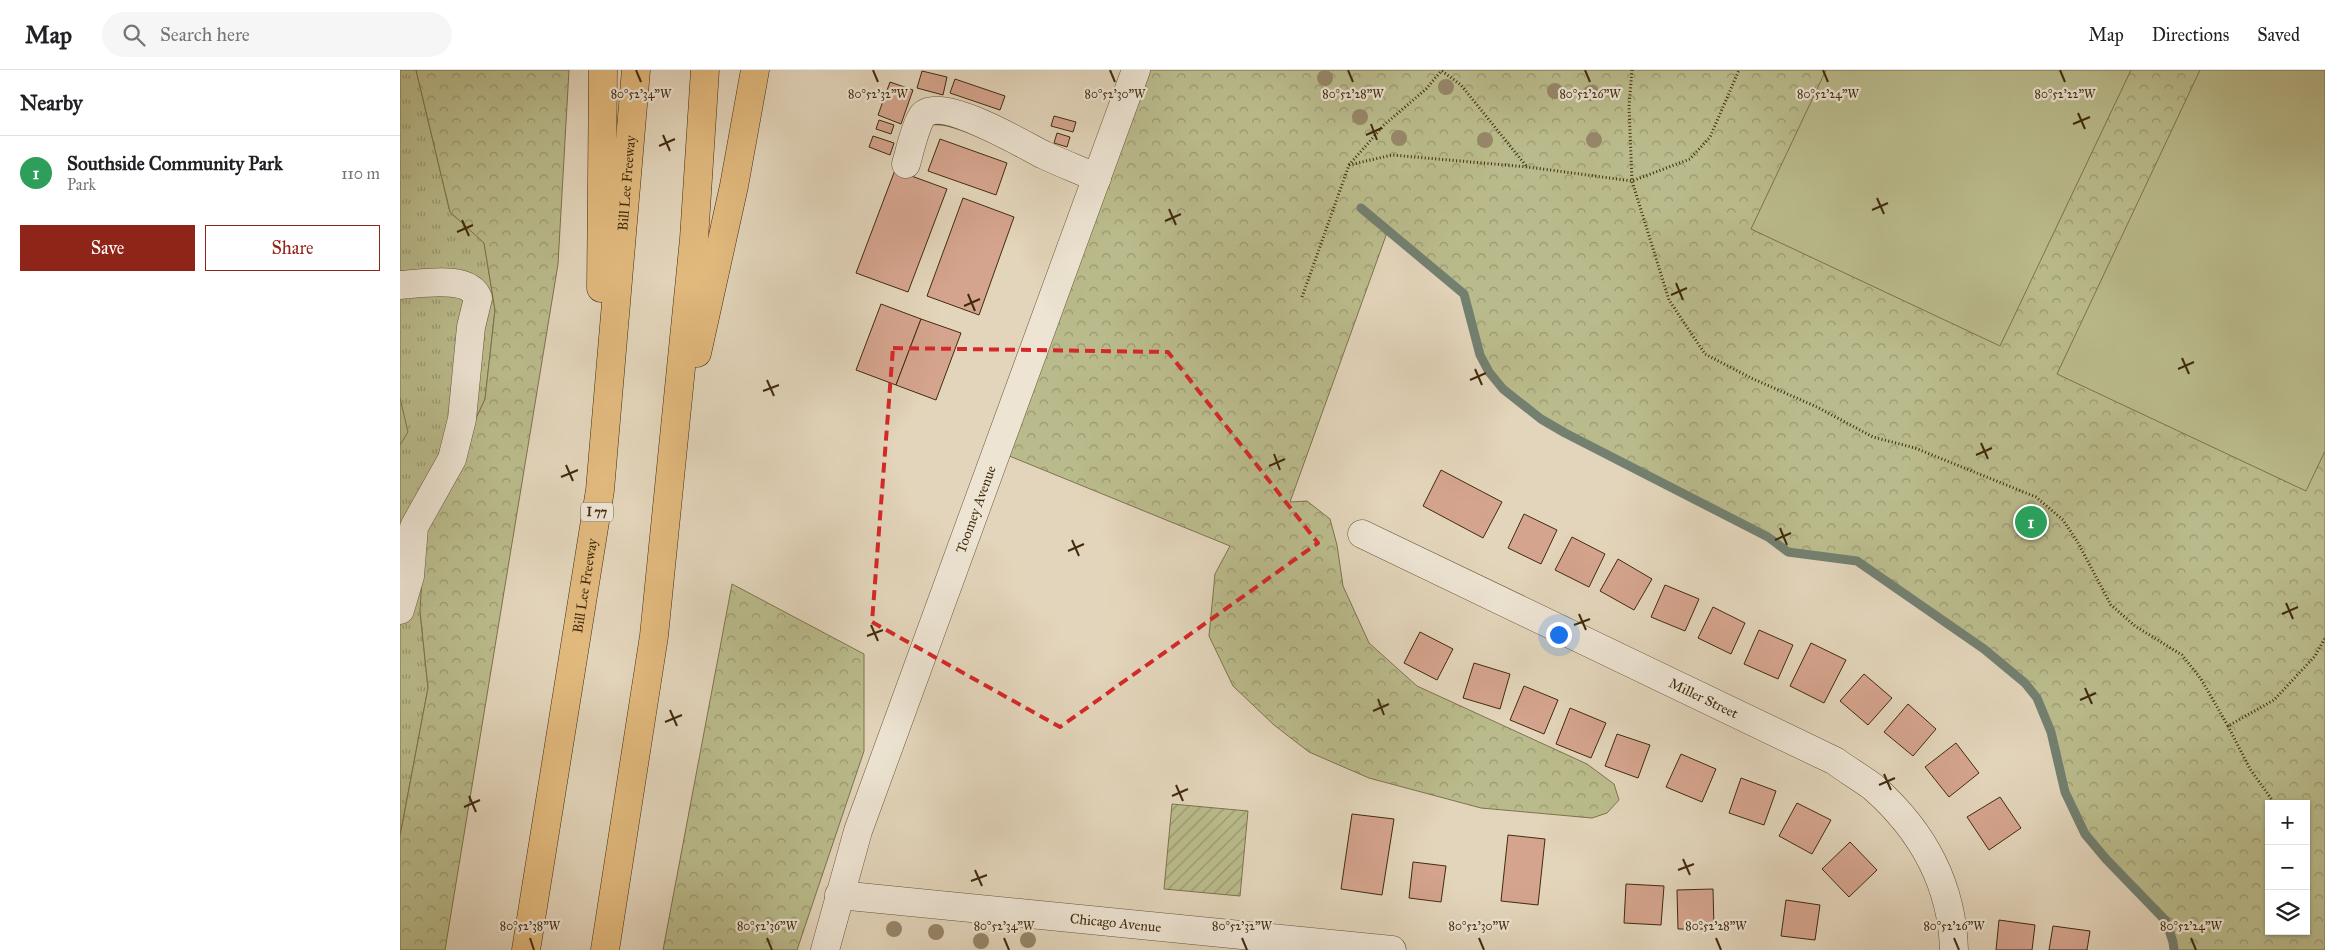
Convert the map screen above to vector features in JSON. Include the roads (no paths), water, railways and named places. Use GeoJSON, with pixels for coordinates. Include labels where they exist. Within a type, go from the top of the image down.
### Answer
{"type":"FeatureCollection","features":[{"type":"Feature","properties":{"kind":"highway"},"geometry":{"type":"LineString","coordinates":[[600,490],[603,70]]}},
{"type":"Feature","properties":{"kind":"highway","name":"Bill Lee Freeway"},"geometry":{"type":"LineString","coordinates":[[526,950],[600,490],[636,70]]}},
{"type":"Feature","properties":{"kind":"highway"},"geometry":{"type":"LineString","coordinates":[[604,950],[654,636],[694,239],[705,70]]}},
{"type":"Feature","properties":{"kind":"highway"},"geometry":{"type":"LineString","coordinates":[[668,486],[734,186],[755,70]]}},
{"type":"Feature","properties":{"kind":"street","name":"Toomey Avenue"},"geometry":{"type":"LineString","coordinates":[[825,950],[858,831],[1136,70]]}},
{"type":"Feature","properties":{"kind":"street"},"geometry":{"type":"LineString","coordinates":[[906,164],[921,116],[929,111],[944,111],[996,130],[1046,156],[1097,178]]}},
{"type":"Feature","properties":{"kind":"street"},"geometry":{"type":"LineString","coordinates":[[400,286],[448,283],[465,284],[473,288],[478,298],[471,327],[462,419],[452,459],[414,527],[410,576],[400,610]]}},
{"type":"Feature","properties":{"kind":"street","name":"Miller Street"},"geometry":{"type":"LineString","coordinates":[[1362,534],[1835,761],[1872,787],[1904,818],[1938,873],[1949,902],[1954,950]]}},
{"type":"Feature","properties":{"kind":"street","name":"Chicago Avenue"},"geometry":{"type":"LineString","coordinates":[[839,895],[1392,950]]}},
{"type":"Feature","properties":{"kind":"waterway"},"geometry":{"type":"LineString","coordinates":[[1361,208],[1464,294],[1480,355],[1489,372],[1503,389],[1541,419],[1768,537],[1788,552],[1857,561],[1984,649],[2025,683],[2037,698],[2051,732],[2065,792],[2085,834],[2106,859],[2166,921],[2174,950]]}},
{"type":"Feature","properties":{"kind":"place","name":"Southside Community Park"},"geometry":{"type":"Point","coordinates":[2031,522]}}]}
